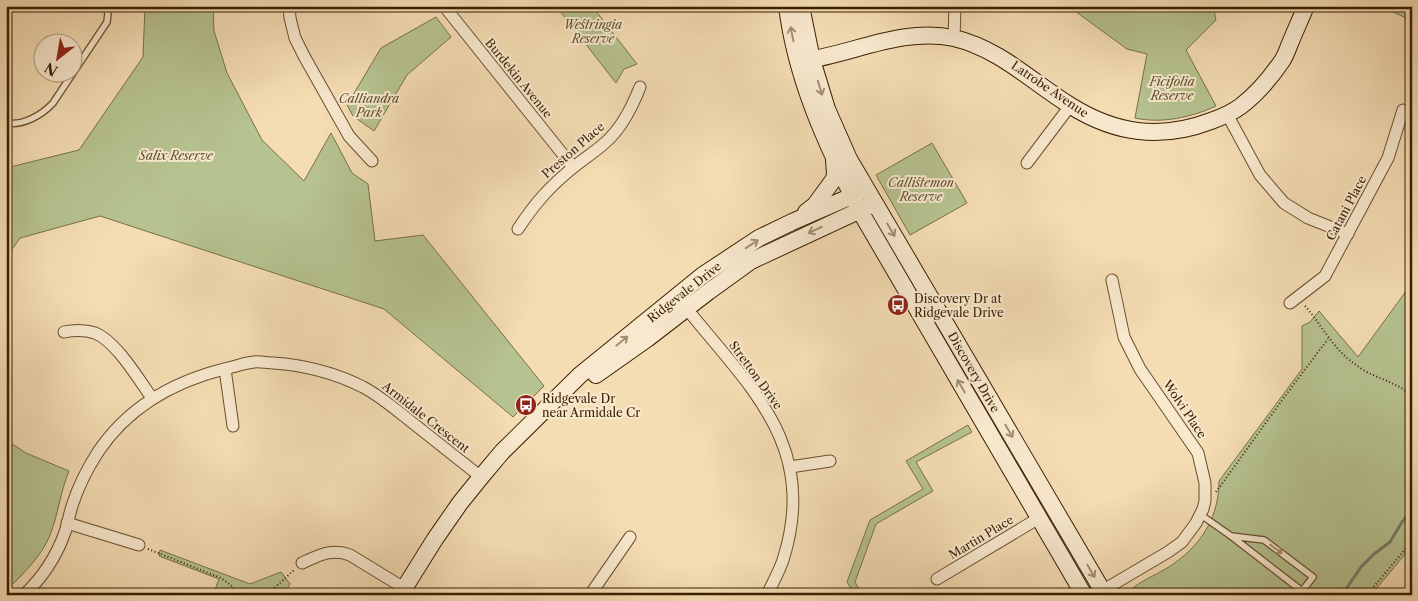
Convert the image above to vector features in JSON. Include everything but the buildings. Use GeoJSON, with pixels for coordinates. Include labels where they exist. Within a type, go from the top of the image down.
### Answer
{"type":"FeatureCollection","features":[{"type":"Feature","properties":{"kind":"main road","name":"Discovery Drive"},"geometry":{"type":"LineString","coordinates":[[787,6],[791,32],[849,159],[859,199]]}},
{"type":"Feature","properties":{"kind":"main road","name":"Discovery Drive"},"geometry":{"type":"LineString","coordinates":[[801,6],[805,61],[812,108],[834,159],[859,199],[1084,595]]}},
{"type":"Feature","properties":{"kind":"main road","name":"Latrobe Avenue"},"geometry":{"type":"LineString","coordinates":[[805,61],[912,36],[932,35],[954,38],[982,47],[1006,60],[1070,106],[1100,122],[1132,131],[1163,133],[1194,128],[1227,114],[1242,105],[1265,84],[1283,60],[1306,6]]}},
{"type":"Feature","properties":{"kind":"main road"},"geometry":{"type":"LineString","coordinates":[[792,222],[815,205],[829,187],[835,174],[834,159]]}},
{"type":"Feature","properties":{"kind":"main road","name":"Discovery Drive"},"geometry":{"type":"LineString","coordinates":[[859,199],[875,202],[1100,593]]}},
{"type":"Feature","properties":{"kind":"main road","name":"Ridgevale Drive"},"geometry":{"type":"LineString","coordinates":[[682,303],[703,275],[760,238],[792,222],[859,199]]}},
{"type":"Feature","properties":{"kind":"main road","name":"Ridgevale Drive"},"geometry":{"type":"LineString","coordinates":[[402,591],[435,539],[480,476],[580,375],[682,303],[751,261],[831,223],[859,199]]}},
{"type":"Feature","properties":{"kind":"street"},"geometry":{"type":"LineString","coordinates":[[289,6],[295,38],[304,56],[349,136],[372,161]]}},
{"type":"Feature","properties":{"kind":"street","name":"Burdekin Avenue"},"geometry":{"type":"LineString","coordinates":[[444,6],[573,167]]}},
{"type":"Feature","properties":{"kind":"street"},"geometry":{"type":"LineString","coordinates":[[954,6],[954,38]]}},
{"type":"Feature","properties":{"kind":"street","name":"Preston Place"},"geometry":{"type":"LineString","coordinates":[[518,229],[542,195],[573,167],[611,138],[624,121],[640,87]]}},
{"type":"Feature","properties":{"kind":"street"},"geometry":{"type":"LineString","coordinates":[[1027,163],[1070,106]]}},
{"type":"Feature","properties":{"kind":"street","name":"Catani Place"},"geometry":{"type":"LineString","coordinates":[[1294,301],[1324,276],[1348,234],[1388,158],[1403,110]]}},
{"type":"Feature","properties":{"kind":"street"},"geometry":{"type":"LineString","coordinates":[[1227,114],[1260,175],[1284,203],[1308,218],[1348,234]]}},
{"type":"Feature","properties":{"kind":"street","name":"Wolvi Place"},"geometry":{"type":"LineString","coordinates":[[1100,593],[1182,542],[1200,515],[1205,501],[1205,483],[1198,453],[1140,369],[1124,337],[1112,280]]}},
{"type":"Feature","properties":{"kind":"street","name":"Stretton Drive"},"geometry":{"type":"LineString","coordinates":[[682,303],[752,389],[776,426],[783,442],[790,467],[793,513],[783,562],[767,595]]}},
{"type":"Feature","properties":{"kind":"street"},"geometry":{"type":"LineString","coordinates":[[64,332],[74,330],[95,333],[109,342],[152,398]]}},
{"type":"Feature","properties":{"kind":"street","name":"Armidale Crescent"},"geometry":{"type":"LineString","coordinates":[[24,595],[45,570],[58,550],[80,482],[108,438],[132,413],[152,398],[180,383],[201,375],[254,362],[299,366],[344,378],[365,388],[390,405],[480,476]]}},
{"type":"Feature","properties":{"kind":"street"},"geometry":{"type":"LineString","coordinates":[[225,369],[233,426]]}},
{"type":"Feature","properties":{"kind":"street"},"geometry":{"type":"LineString","coordinates":[[790,467],[830,461]]}},
{"type":"Feature","properties":{"kind":"street","name":"Martin Place"},"geometry":{"type":"LineString","coordinates":[[936,579],[1039,518]]}},
{"type":"Feature","properties":{"kind":"street"},"geometry":{"type":"LineString","coordinates":[[67,524],[138,545]]}},
{"type":"Feature","properties":{"kind":"street"},"geometry":{"type":"LineString","coordinates":[[590,595],[630,537]]}},
{"type":"Feature","properties":{"kind":"street"},"geometry":{"type":"LineString","coordinates":[[302,563],[324,553],[342,552],[350,554],[402,591]]}},
{"type":"Feature","properties":{"kind":"lane"},"geometry":{"type":"LineString","coordinates":[[6,123],[14,124],[21,122],[46,111],[107,22],[106,6]]}},
{"type":"Feature","properties":{"kind":"lane"},"geometry":{"type":"LineString","coordinates":[[1200,515],[1302,591],[1313,577],[1264,540],[1233,538]]}},
{"type":"Feature","properties":{"kind":"path"},"geometry":{"type":"LineString","coordinates":[[1294,301],[1308,310],[1328,339],[1350,361],[1370,374],[1389,380],[1412,396]]}},
{"type":"Feature","properties":{"kind":"path"},"geometry":{"type":"LineString","coordinates":[[1205,501],[1213,496],[1328,339]]}},
{"type":"Feature","properties":{"kind":"path"},"geometry":{"type":"LineString","coordinates":[[1367,595],[1412,542]]}},
{"type":"Feature","properties":{"kind":"path"},"geometry":{"type":"LineString","coordinates":[[138,545],[221,578],[232,586],[236,595]]}},
{"type":"Feature","properties":{"kind":"path"},"geometry":{"type":"LineString","coordinates":[[267,595],[302,563]]}},
{"type":"Feature","properties":{"kind":"green space","name":"Salix Reserve"},"geometry":{"type":"Polygon","coordinates":[[[145,6],[213,6],[214,31],[227,73],[262,140],[304,181],[331,133],[352,173],[368,184],[375,241],[423,235],[544,386],[513,417],[384,309],[100,216],[20,238],[6,258],[6,168],[79,150],[143,57],[145,6]]]}},
{"type":"Feature","properties":{"kind":"green space","name":"Westringia Reserve"},"geometry":{"type":"Polygon","coordinates":[[[556,6],[592,6],[637,64],[624,69],[616,83],[556,6]]]}},
{"type":"Feature","properties":{"kind":"green space","name":"Ficifolia Reserve"},"geometry":{"type":"Polygon","coordinates":[[[1068,6],[1213,6],[1216,20],[1186,50],[1216,106],[1197,113],[1166,120],[1135,118],[1147,54],[1127,49],[1068,6]]]}},
{"type":"Feature","properties":{"kind":"green space"},"geometry":{"type":"Polygon","coordinates":[[[1388,6],[1412,6],[1412,21],[1387,9],[1388,6]]]}},
{"type":"Feature","properties":{"kind":"green space","name":"Calliandra Park"},"geometry":{"type":"Polygon","coordinates":[[[436,17],[451,37],[407,75],[374,131],[353,116],[347,105],[381,48],[436,17]]]}},
{"type":"Feature","properties":{"kind":"green space","name":"Callistemon Reserve"},"geometry":{"type":"Polygon","coordinates":[[[932,143],[967,203],[910,235],[876,175],[932,143]]]}},
{"type":"Feature","properties":{"kind":"green space"},"geometry":{"type":"Polygon","coordinates":[[[1412,283],[1412,546],[1371,595],[1127,595],[1138,584],[1162,571],[1185,555],[1203,534],[1215,510],[1219,481],[1302,369],[1302,326],[1310,322],[1319,311],[1358,357],[1412,283]]]}},
{"type":"Feature","properties":{"kind":"green space"},"geometry":{"type":"Polygon","coordinates":[[[968,425],[972,432],[916,462],[933,491],[876,524],[855,582],[862,595],[855,595],[847,582],[870,520],[923,489],[906,461],[968,425]]]}},
{"type":"Feature","properties":{"kind":"green space"},"geometry":{"type":"Polygon","coordinates":[[[6,440],[26,453],[69,471],[53,527],[46,543],[31,565],[6,591],[6,440]]]}},
{"type":"Feature","properties":{"kind":"green space"},"geometry":{"type":"Polygon","coordinates":[[[160,550],[250,584],[281,572],[290,584],[284,595],[213,595],[219,579],[159,556],[160,550]]]}},
{"type":"Feature","properties":{"kind":"waterway"},"geometry":{"type":"LineString","coordinates":[[1342,595],[1361,567],[1390,542],[1402,522],[1412,511]]}},
{"type":"Feature","properties":{"kind":"place","name":"Discovery Dr at Ridgevale Drive"},"geometry":{"type":"Point","coordinates":[898,305]}},
{"type":"Feature","properties":{"kind":"place","name":"Ridgevale Dr near Armidale Cr"},"geometry":{"type":"Point","coordinates":[526,405]}}]}
